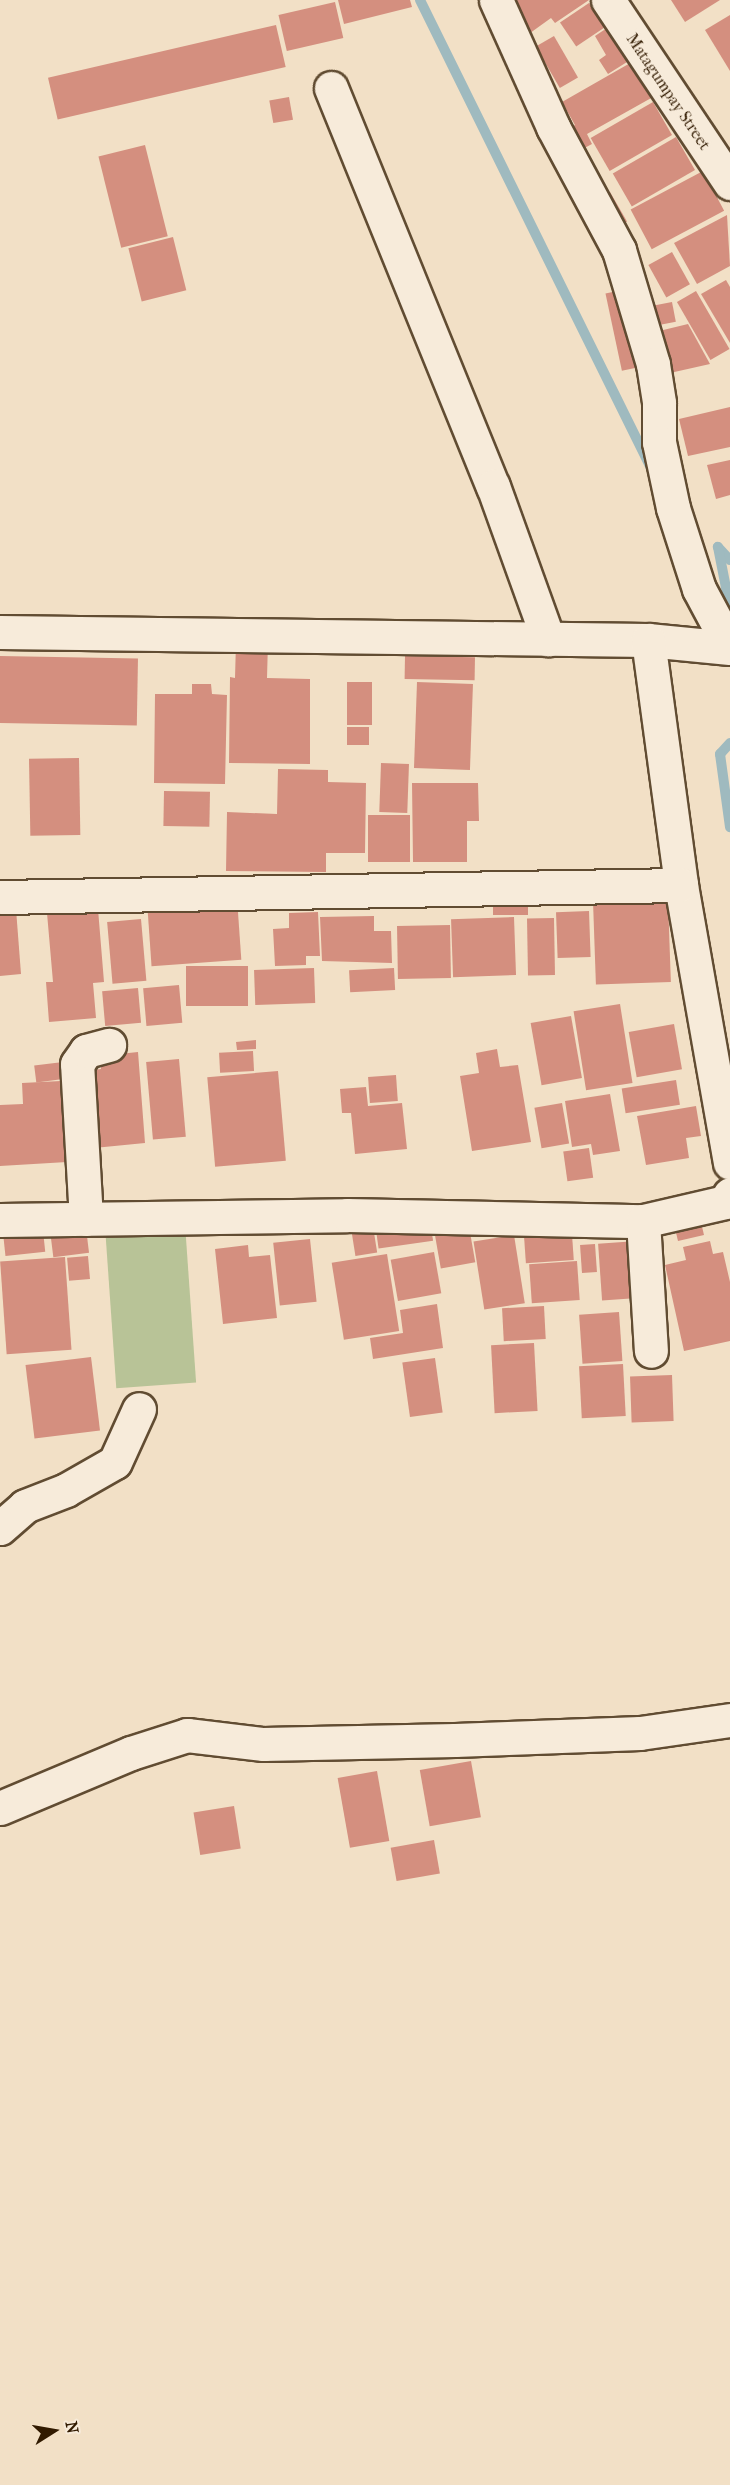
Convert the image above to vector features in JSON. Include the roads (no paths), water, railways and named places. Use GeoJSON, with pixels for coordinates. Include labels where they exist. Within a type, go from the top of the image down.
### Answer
{"type":"FeatureCollection","features":[{"type":"Feature","properties":{"kind":"street"},"geometry":{"type":"LineString","coordinates":[[496,0],[553,127],[619,250],[638,302],[653,364],[659,442],[673,508],[699,589],[730,647]]}},
{"type":"Feature","properties":{"kind":"street","name":"Matagumpay Street"},"geometry":{"type":"LineString","coordinates":[[608,0],[730,183]]}},
{"type":"Feature","properties":{"kind":"street"},"geometry":{"type":"LineString","coordinates":[[331,88],[493,486],[548,639]]}},
{"type":"Feature","properties":{"kind":"street"},"geometry":{"type":"LineString","coordinates":[[0,632],[648,640],[730,647]]}},
{"type":"Feature","properties":{"kind":"street"},"geometry":{"type":"LineString","coordinates":[[648,640],[681,885],[730,1163]]}},
{"type":"Feature","properties":{"kind":"street"},"geometry":{"type":"LineString","coordinates":[[0,897],[681,885]]}},
{"type":"Feature","properties":{"kind":"street"},"geometry":{"type":"LineString","coordinates":[[86,1219],[77,1064],[86,1051],[109,1045]]}},
{"type":"Feature","properties":{"kind":"street"},"geometry":{"type":"LineString","coordinates":[[0,1220],[347,1215],[643,1221],[725,1202],[730,1194]]}},
{"type":"Feature","properties":{"kind":"street"},"geometry":{"type":"LineString","coordinates":[[643,1221],[651,1351]]}},
{"type":"Feature","properties":{"kind":"street"},"geometry":{"type":"LineString","coordinates":[[0,1528],[25,1506],[66,1490],[115,1462],[139,1408]]}},
{"type":"Feature","properties":{"kind":"street"},"geometry":{"type":"LineString","coordinates":[[0,1808],[131,1753],[188,1735],[263,1744],[467,1740],[640,1733],[730,1720]]}},
{"type":"Feature","properties":{"kind":"waterway"},"geometry":{"type":"LineString","coordinates":[[420,0],[651,468]]}},
{"type":"Feature","properties":{"kind":"waterway"},"geometry":{"type":"LineString","coordinates":[[730,560],[718,547],[730,608]]}},
{"type":"Feature","properties":{"kind":"waterway"},"geometry":{"type":"LineString","coordinates":[[730,743],[720,754],[730,827]]}}]}
